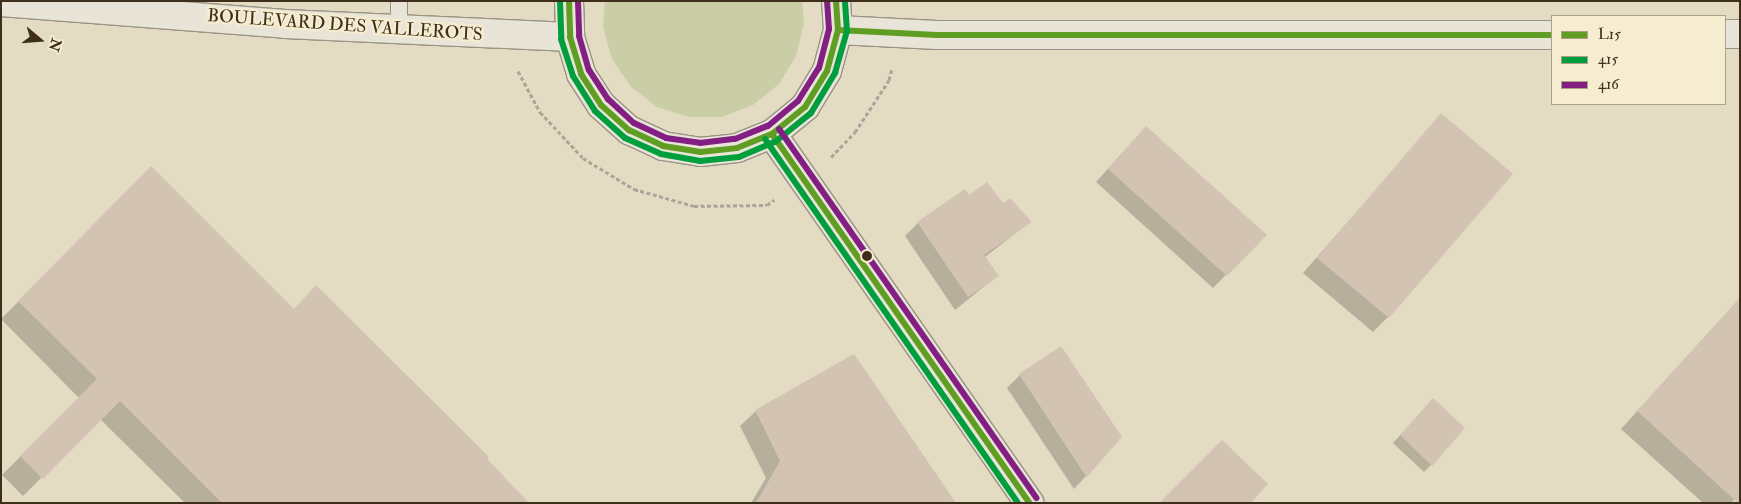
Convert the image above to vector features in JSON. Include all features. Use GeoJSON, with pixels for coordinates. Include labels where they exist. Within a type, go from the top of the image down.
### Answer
{"type":"FeatureCollection","features":[{"type":"Feature","properties":{"kind":"street"},"geometry":{"type":"LineString","coordinates":[[569,1],[570,37],[581,74],[601,105],[629,130],[663,146],[700,152],[737,148],[772,134],[805,107],[827,71],[838,30],[836,1]]}},
{"type":"Feature","properties":{"kind":"street","name":"BOULEVARD DES VALLEROTS"},"geometry":{"type":"LineString","coordinates":[[1,2],[398,30],[570,37]]}},
{"type":"Feature","properties":{"kind":"street"},"geometry":{"type":"LineString","coordinates":[[838,30],[937,35],[1551,35]]}},
{"type":"Feature","properties":{"kind":"street"},"geometry":{"type":"LineString","coordinates":[[1726,34],[1740,34]]}},
{"type":"Feature","properties":{"kind":"street"},"geometry":{"type":"LineString","coordinates":[[772,134],[1029,503]]}},
{"type":"Feature","properties":{"kind":"lane"},"geometry":{"type":"LineString","coordinates":[[398,30],[400,1]]}},
{"type":"Feature","properties":{"kind":"green space"},"geometry":{"type":"Polygon","coordinates":[[[605,1],[802,1],[804,23],[796,56],[779,84],[753,105],[722,117],[689,117],[657,107],[631,87],[612,59],[603,27],[605,1]]]}},
{"type":"Feature","properties":{"kind":"building"},"geometry":{"type":"Polygon","coordinates":[[[1441,113],[1513,174],[1389,318],[1317,258],[1441,113]]]}},
{"type":"Feature","properties":{"kind":"building"},"geometry":{"type":"Polygon","coordinates":[[[1146,126],[1267,235],[1227,276],[1108,169],[1146,126]]]}},
{"type":"Feature","properties":{"kind":"building"},"geometry":{"type":"Polygon","coordinates":[[[151,166],[294,309],[316,285],[489,457],[487,459],[529,503],[222,503],[120,401],[43,479],[20,456],[97,379],[18,301],[151,166]]]}},
{"type":"Feature","properties":{"kind":"building"},"geometry":{"type":"Polygon","coordinates":[[[987,182],[1003,203],[1010,198],[1032,222],[984,255],[999,276],[968,297],[917,222],[965,189],[969,195],[987,182]]]}},
{"type":"Feature","properties":{"kind":"building"},"geometry":{"type":"Polygon","coordinates":[[[1740,298],[1740,503],[1738,503],[1637,411],[1740,298]]]}},
{"type":"Feature","properties":{"kind":"building"},"geometry":{"type":"Polygon","coordinates":[[[1061,346],[1122,437],[1087,477],[1019,374],[1061,346]]]}},
{"type":"Feature","properties":{"kind":"building"},"geometry":{"type":"Polygon","coordinates":[[[854,354],[956,503],[756,503],[780,461],[755,410],[854,354]]]}},
{"type":"Feature","properties":{"kind":"building"},"geometry":{"type":"Polygon","coordinates":[[[1433,398],[1465,428],[1432,466],[1400,435],[1433,398]]]}},
{"type":"Feature","properties":{"kind":"building"},"geometry":{"type":"Polygon","coordinates":[[[1222,440],[1268,484],[1251,503],[1159,503],[1222,440]]]}},
{"type":"Feature","properties":{"kind":"transit line","name":"415"},"geometry":{"type":"LineString","coordinates":[[560,1],[561,39],[573,76],[595,111],[625,138],[661,154],[700,161],[739,157],[775,142],[811,113],[835,73],[847,31],[845,1]]}},
{"type":"Feature","properties":{"kind":"transit line","name":"L15"},"geometry":{"type":"LineString","coordinates":[[569,1],[570,37],[581,74],[601,105],[629,130],[663,146],[700,152],[737,148],[772,134],[805,107],[827,71],[838,30],[836,1]]}},
{"type":"Feature","properties":{"kind":"transit line","name":"416"},"geometry":{"type":"LineString","coordinates":[[578,1],[579,36],[589,70],[608,99],[634,123],[666,138],[700,143],[735,139],[768,126],[798,101],[819,68],[829,29],[827,2]]}},
{"type":"Feature","properties":{"kind":"transit line","name":"L15"},"geometry":{"type":"LineString","coordinates":[[838,30],[937,35],[1551,35]]}},
{"type":"Feature","properties":{"kind":"transit line","name":"416"},"geometry":{"type":"LineString","coordinates":[[779,129],[1036,498]]}},
{"type":"Feature","properties":{"kind":"transit line","name":"L15"},"geometry":{"type":"LineString","coordinates":[[772,134],[1029,503]]}},
{"type":"Feature","properties":{"kind":"transit line","name":"415"},"geometry":{"type":"LineString","coordinates":[[765,139],[1018,503]]}}]}
